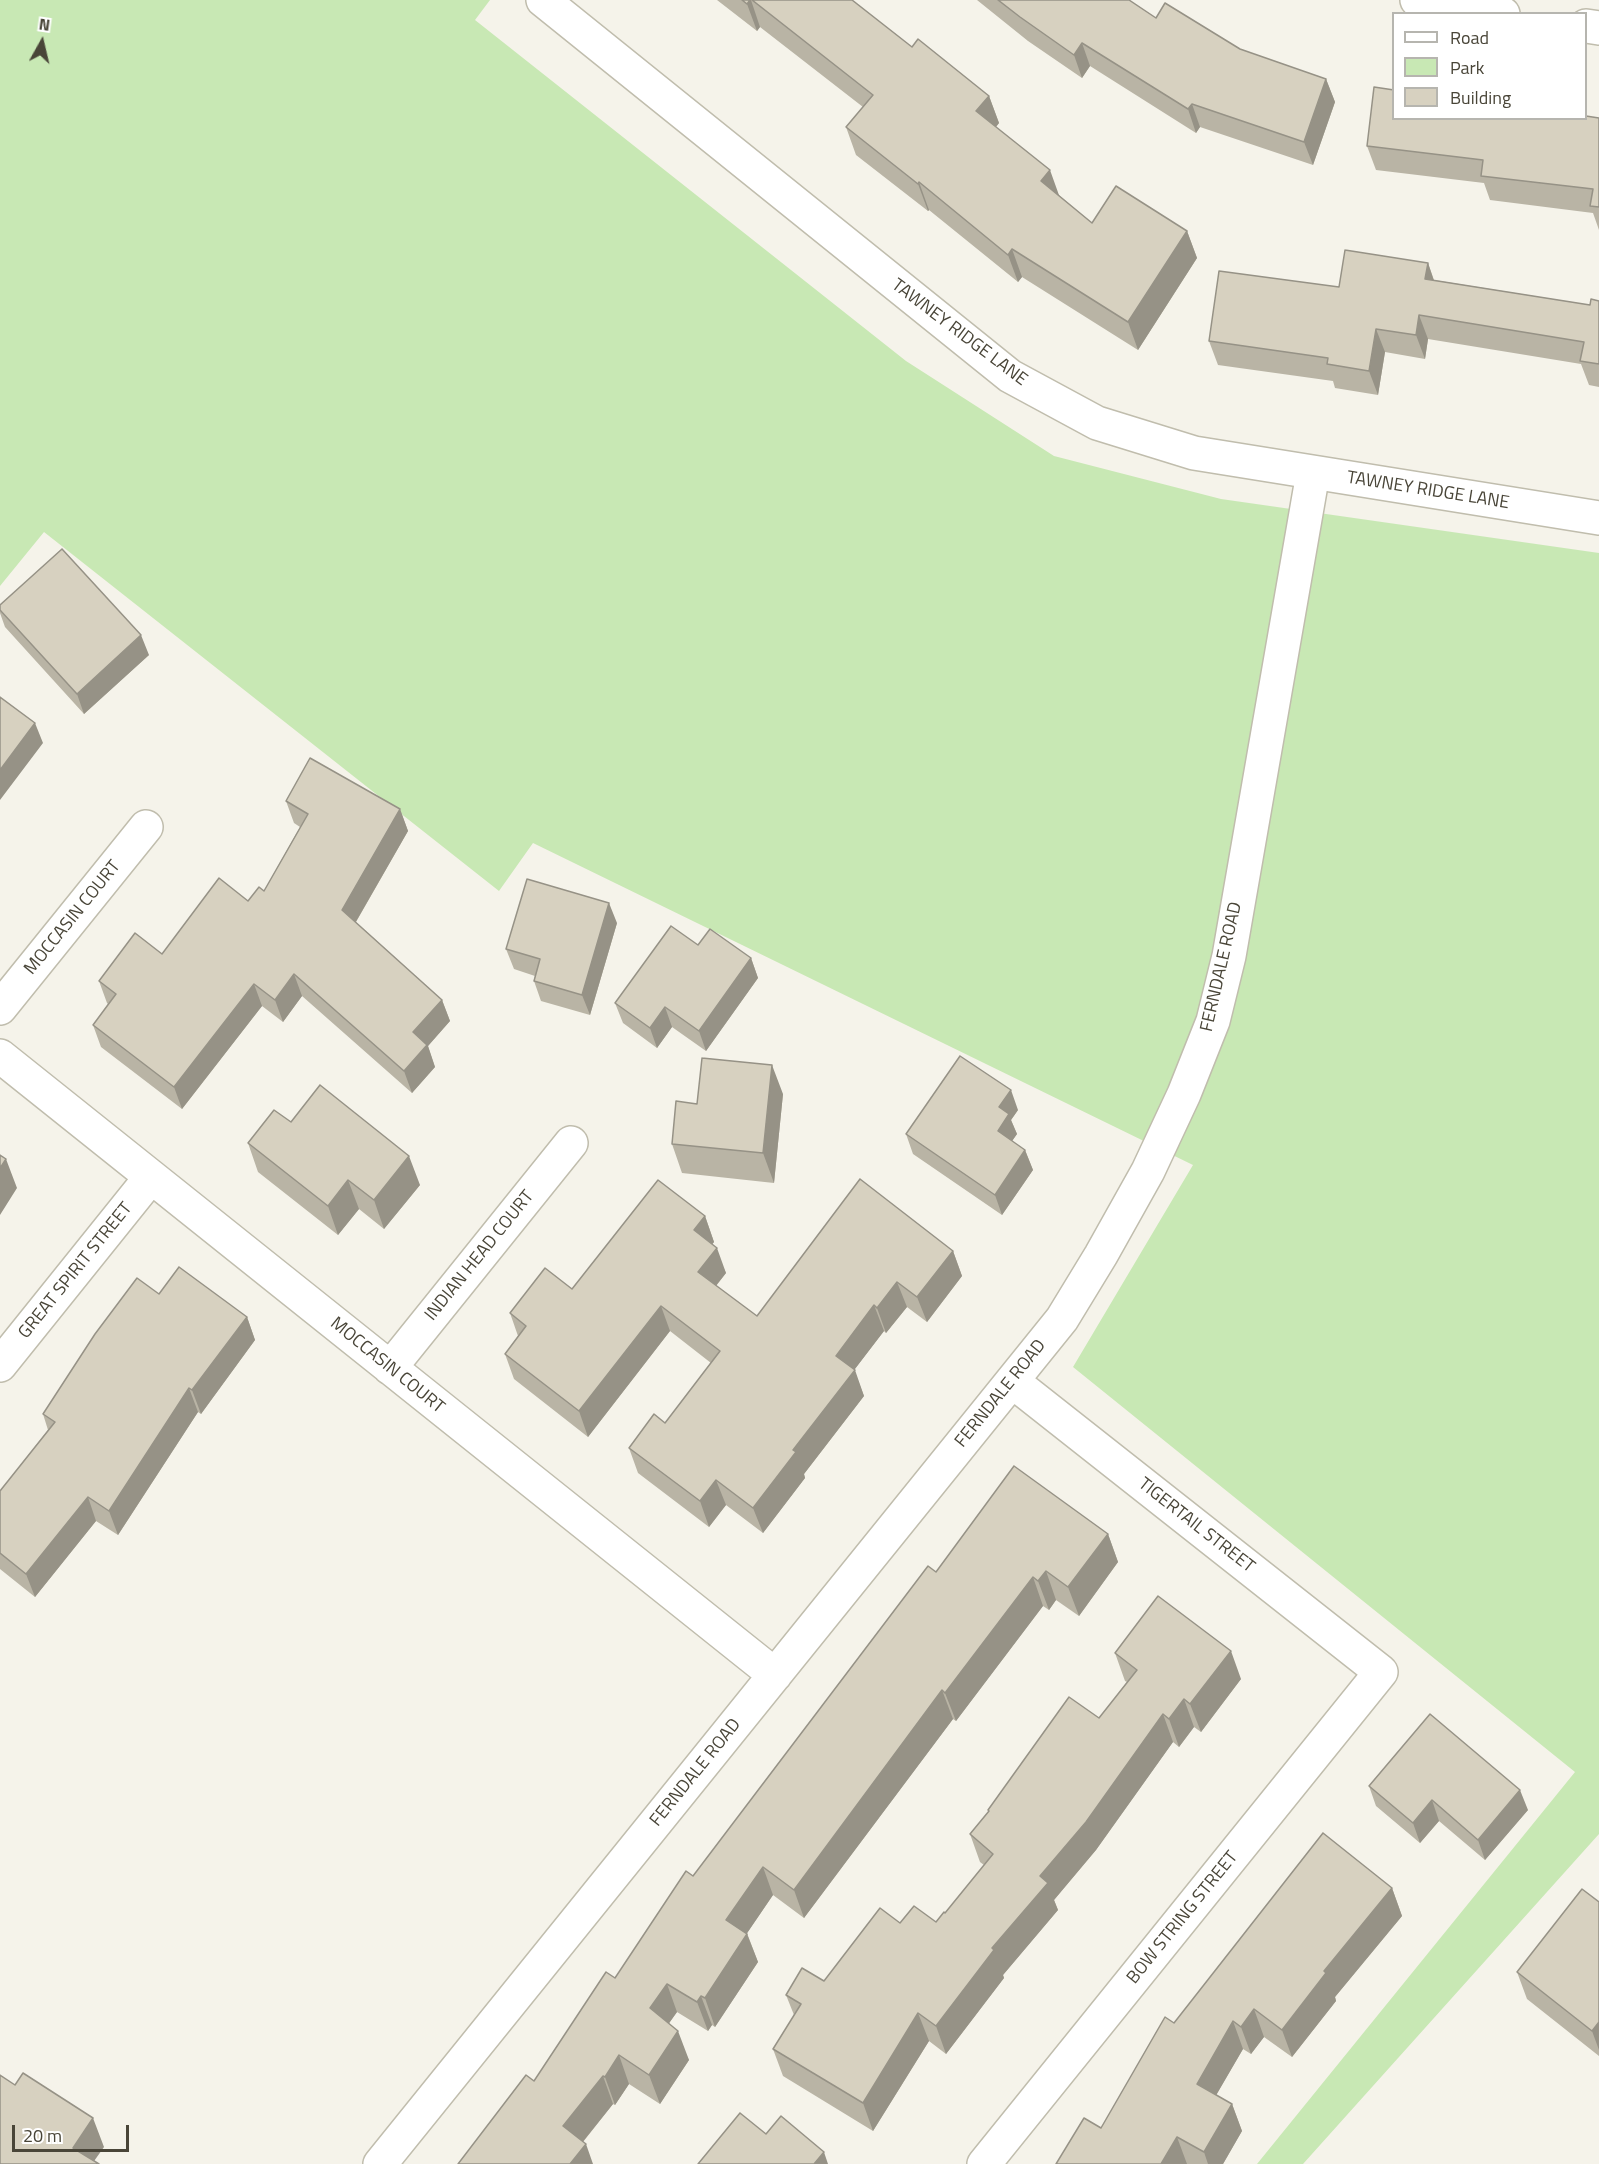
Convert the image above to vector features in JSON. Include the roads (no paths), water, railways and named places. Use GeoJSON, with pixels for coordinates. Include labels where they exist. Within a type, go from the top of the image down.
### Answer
{"type":"FeatureCollection","features":[{"type":"Feature","properties":{"kind":"street","name":"TAWNEY RIDGE LANE"},"geometry":{"type":"LineString","coordinates":[[543,0],[1010,376],[1097,423],[1194,453],[1599,518]]}},
{"type":"Feature","properties":{"kind":"street"},"geometry":{"type":"LineString","coordinates":[[1417,0],[1491,12]]}},
{"type":"Feature","properties":{"kind":"street","name":"FERNDALE ROAD"},"geometry":{"type":"LineString","coordinates":[[380,2164],[1062,1319],[1148,1171],[1184,1095],[1213,1021],[1229,957],[1313,473]]}},
{"type":"Feature","properties":{"kind":"street","name":"MOCCASIN COURT"},"geometry":{"type":"LineString","coordinates":[[0,1008],[146,827]]}},
{"type":"Feature","properties":{"kind":"street","name":"MOCCASIN COURT"},"geometry":{"type":"LineString","coordinates":[[0,1056],[775,1675]]}},
{"type":"Feature","properties":{"kind":"street","name":"INDIAN HEAD COURT"},"geometry":{"type":"LineString","coordinates":[[390,1368],[571,1143]]}},
{"type":"Feature","properties":{"kind":"street","name":"GREAT SPIRIT STREET"},"geometry":{"type":"LineString","coordinates":[[0,1365],[151,1177]]}},
{"type":"Feature","properties":{"kind":"street","name":"TIGERTAIL STREET"},"geometry":{"type":"LineString","coordinates":[[1012,1381],[1381,1672]]}},
{"type":"Feature","properties":{"kind":"street","name":"BOW STRING STREET"},"geometry":{"type":"LineString","coordinates":[[984,2164],[1381,1672]]}}]}
